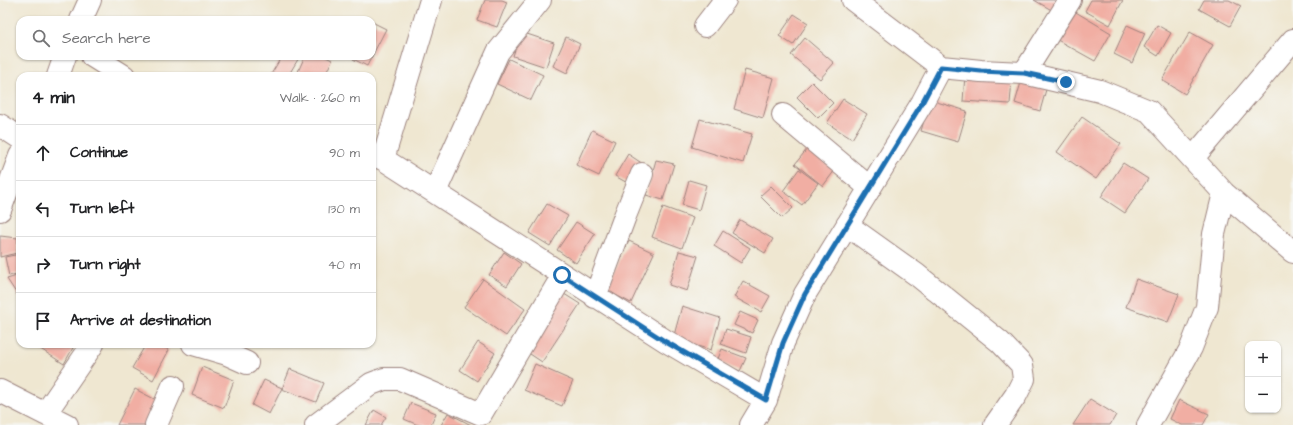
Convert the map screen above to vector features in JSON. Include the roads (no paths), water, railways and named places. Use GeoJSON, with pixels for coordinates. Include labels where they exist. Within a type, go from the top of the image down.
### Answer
{"type":"FeatureCollection","features":[{"type":"Feature","properties":{"kind":"street"},"geometry":{"type":"LineString","coordinates":[[435,192],[498,52],[540,0]]}},
{"type":"Feature","properties":{"kind":"street"},"geometry":{"type":"LineString","coordinates":[[705,26],[725,0]]}},
{"type":"Feature","properties":{"kind":"street"},"geometry":{"type":"LineString","coordinates":[[852,0],[941,67],[1024,73],[1100,91],[1149,111],[1224,193],[1293,252]]}},
{"type":"Feature","properties":{"kind":"street"},"geometry":{"type":"LineString","coordinates":[[1024,73],[1070,0]]}},
{"type":"Feature","properties":{"kind":"street"},"geometry":{"type":"LineString","coordinates":[[425,2],[378,157],[435,192],[666,342],[766,400]]}},
{"type":"Feature","properties":{"kind":"street"},"geometry":{"type":"LineString","coordinates":[[1193,158],[1293,40]]}},
{"type":"Feature","properties":{"kind":"street"},"geometry":{"type":"LineString","coordinates":[[59,72],[64,60]]}},
{"type":"Feature","properties":{"kind":"street"},"geometry":{"type":"LineString","coordinates":[[98,60],[118,72]]}},
{"type":"Feature","properties":{"kind":"street"},"geometry":{"type":"LineString","coordinates":[[751,425],[766,400],[783,343],[805,294],[922,103],[941,67]]}},
{"type":"Feature","properties":{"kind":"street"},"geometry":{"type":"LineString","coordinates":[[783,115],[870,188]]}},
{"type":"Feature","properties":{"kind":"street"},"geometry":{"type":"LineString","coordinates":[[0,125],[16,135]]}},
{"type":"Feature","properties":{"kind":"street"},"geometry":{"type":"LineString","coordinates":[[0,210],[16,167]]}},
{"type":"Feature","properties":{"kind":"street"},"geometry":{"type":"LineString","coordinates":[[595,297],[642,174]]}},
{"type":"Feature","properties":{"kind":"street"},"geometry":{"type":"LineString","coordinates":[[1148,425],[1191,348],[1207,307],[1214,234],[1224,193]]}},
{"type":"Feature","properties":{"kind":"street"},"geometry":{"type":"LineString","coordinates":[[847,225],[917,275],[1000,342],[1022,365],[1024,379],[1016,395],[995,425]]}},
{"type":"Feature","properties":{"kind":"street"},"geometry":{"type":"LineString","coordinates":[[316,425],[371,384],[384,379],[400,379],[485,419],[562,275]]}},
{"type":"Feature","properties":{"kind":"street"},"geometry":{"type":"LineString","coordinates":[[45,414],[90,348]]}},
{"type":"Feature","properties":{"kind":"street"},"geometry":{"type":"LineString","coordinates":[[207,348],[227,354],[247,363]]}},
{"type":"Feature","properties":{"kind":"street"},"geometry":{"type":"LineString","coordinates":[[156,425],[173,386]]}},
{"type":"Feature","properties":{"kind":"street"},"geometry":{"type":"LineString","coordinates":[[0,390],[67,425]]}}]}
